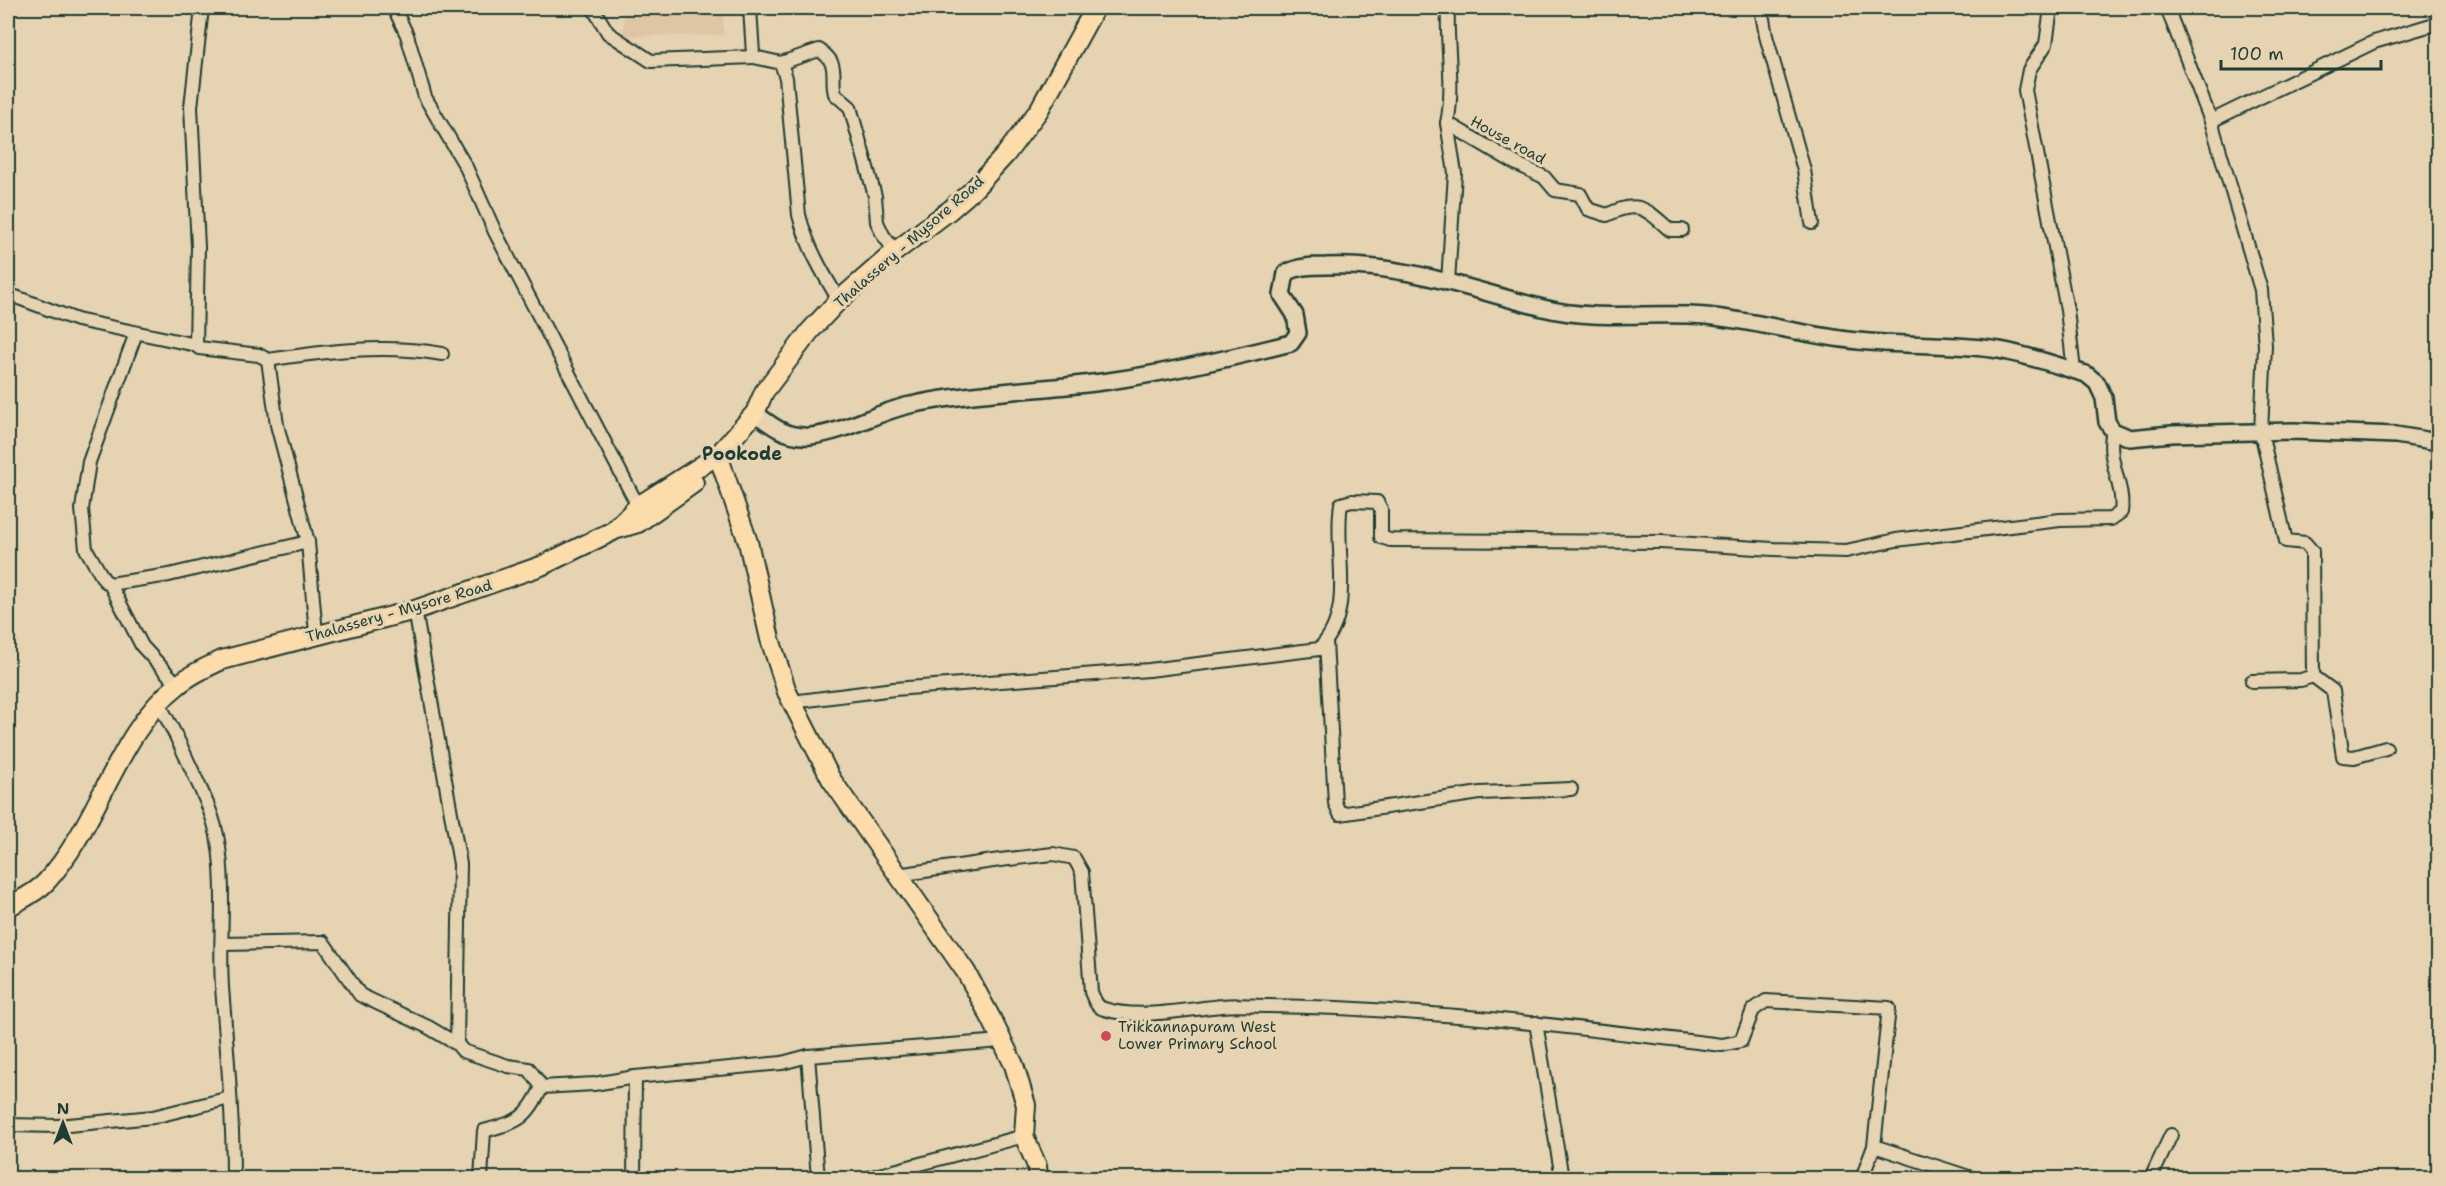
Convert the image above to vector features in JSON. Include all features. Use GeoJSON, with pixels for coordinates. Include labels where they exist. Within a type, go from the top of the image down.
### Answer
{"type":"FeatureCollection","features":[{"type":"Feature","properties":{"kind":"main road","name":"Thalassery - Mysore Road"},"geometry":{"type":"LineString","coordinates":[[8,907],[44,884],[75,845],[134,736],[158,703],[177,685],[198,671],[222,660],[415,610],[541,566],[613,531],[638,506],[718,454],[755,413],[770,384],[810,331],[839,300],[895,251],[957,203],[1006,154],[1039,110],[1095,8]]}},
{"type":"Feature","properties":{"kind":"main road"},"geometry":{"type":"LineString","coordinates":[[755,413],[771,399],[847,306],[887,270],[977,199],[1023,152],[1048,114],[1108,8]]}},
{"type":"Feature","properties":{"kind":"main road"},"geometry":{"type":"LineString","coordinates":[[613,531],[638,523],[674,498],[708,471],[718,454]]}},
{"type":"Feature","properties":{"kind":"main road"},"geometry":{"type":"LineString","coordinates":[[718,454],[748,542],[771,639],[792,702],[831,779],[966,972],[1002,1041],[1014,1065],[1026,1105],[1024,1136],[1037,1166],[1038,1179]]}},
{"type":"Feature","properties":{"kind":"street"},"geometry":{"type":"LineString","coordinates":[[196,345],[198,247],[191,107],[202,8]]}},
{"type":"Feature","properties":{"kind":"street"},"geometry":{"type":"LineString","coordinates":[[394,8],[407,35],[426,98],[466,167],[495,232],[638,506]]}},
{"type":"Feature","properties":{"kind":"street"},"geometry":{"type":"LineString","coordinates":[[593,8],[608,33],[651,61],[754,57],[782,63],[819,50],[830,61],[835,71],[835,94],[850,107],[875,196],[877,222],[895,251]]}},
{"type":"Feature","properties":{"kind":"street"},"geometry":{"type":"LineString","coordinates":[[750,8],[754,57]]}},
{"type":"Feature","properties":{"kind":"street","name":"House road"},"geometry":{"type":"LineString","coordinates":[[1448,8],[1448,55],[1452,102],[1447,123],[1515,163],[1544,177],[1555,190],[1580,194],[1588,209],[1607,215],[1622,208],[1645,208],[1670,230],[1682,230]]}},
{"type":"Feature","properties":{"kind":"street"},"geometry":{"type":"LineString","coordinates":[[1761,8],[1766,36],[1804,170],[1812,223]]}},
{"type":"Feature","properties":{"kind":"street"},"geometry":{"type":"LineString","coordinates":[[2051,8],[2046,44],[2029,70],[2025,90],[2067,310],[2074,371]]}},
{"type":"Feature","properties":{"kind":"street"},"geometry":{"type":"LineString","coordinates":[[2167,8],[2211,121],[2261,291],[2265,346],[2261,432],[2286,541],[2305,543],[2312,551],[2313,676]]}},
{"type":"Feature","properties":{"kind":"street"},"geometry":{"type":"LineString","coordinates":[[2211,121],[2374,42],[2439,23]]}},
{"type":"Feature","properties":{"kind":"street"},"geometry":{"type":"LineString","coordinates":[[782,63],[786,78],[799,215],[816,261],[839,300]]}},
{"type":"Feature","properties":{"kind":"street"},"geometry":{"type":"LineString","coordinates":[[1447,123],[1455,173],[1448,282]]}},
{"type":"Feature","properties":{"kind":"street"},"geometry":{"type":"LineString","coordinates":[[755,413],[777,431],[792,435],[812,436],[913,404],[1002,390],[1107,381],[1171,371],[1291,343],[1298,333],[1295,315],[1282,295],[1286,273],[1295,268],[1351,264],[1385,267],[1575,314],[1631,317],[1673,314],[1708,316],[1857,341],[1999,350],[2086,374],[2097,383],[2104,398],[2107,422],[2114,431],[2130,438],[2171,434],[2261,432],[2397,435],[2439,442]]}},
{"type":"Feature","properties":{"kind":"street"},"geometry":{"type":"LineString","coordinates":[[8,294],[77,320],[196,345],[199,348],[259,355],[268,360],[368,348],[419,350],[442,354]]}},
{"type":"Feature","properties":{"kind":"street"},"geometry":{"type":"LineString","coordinates":[[136,333],[89,462],[82,509],[86,549],[104,580],[110,584],[142,646],[177,685]]}},
{"type":"Feature","properties":{"kind":"street"},"geometry":{"type":"LineString","coordinates":[[268,360],[277,425],[308,542],[316,634]]}},
{"type":"Feature","properties":{"kind":"street"},"geometry":{"type":"LineString","coordinates":[[792,702],[894,690],[1149,670],[1319,649],[1326,642],[1339,618],[1341,581],[1339,516],[1341,504],[1352,501],[1377,502],[1381,509],[1381,537],[1390,540],[1661,542],[1846,551],[1896,540],[2060,520],[2111,519],[2121,512],[2122,503],[2112,463],[2110,442],[2114,431]]}},
{"type":"Feature","properties":{"kind":"street"},"geometry":{"type":"LineString","coordinates":[[110,584],[169,575],[308,542]]}},
{"type":"Feature","properties":{"kind":"street"},"geometry":{"type":"LineString","coordinates":[[415,610],[460,864],[457,1044]]}},
{"type":"Feature","properties":{"kind":"street"},"geometry":{"type":"LineString","coordinates":[[1326,642],[1335,803],[1340,814],[1480,793],[1571,789]]}},
{"type":"Feature","properties":{"kind":"street"},"geometry":{"type":"LineString","coordinates":[[2252,681],[2301,680],[2313,676]]}},
{"type":"Feature","properties":{"kind":"street"},"geometry":{"type":"LineString","coordinates":[[2313,676],[2333,691],[2343,756],[2354,757],[2386,748]]}},
{"type":"Feature","properties":{"kind":"street"},"geometry":{"type":"LineString","coordinates":[[158,703],[172,725],[213,819],[222,878],[222,984],[233,1179]]}},
{"type":"Feature","properties":{"kind":"street"},"geometry":{"type":"LineString","coordinates":[[897,875],[1053,854],[1074,858],[1082,872],[1091,992],[1095,1003],[1102,1009],[1134,1013],[1175,1012],[1225,1006],[1339,1007],[1536,1023],[1722,1045],[1741,1041],[1753,1010],[1766,1002],[1889,1008],[1874,1146],[1862,1179]]}},
{"type":"Feature","properties":{"kind":"street"},"geometry":{"type":"LineString","coordinates":[[222,944],[323,942],[360,995],[428,1027],[474,1056],[507,1066],[529,1069],[542,1087]]}},
{"type":"Feature","properties":{"kind":"street"},"geometry":{"type":"LineString","coordinates":[[1536,1023],[1562,1179]]}},
{"type":"Feature","properties":{"kind":"street"},"geometry":{"type":"LineString","coordinates":[[542,1087],[594,1084],[635,1077],[782,1063],[808,1056],[1002,1041]]}},
{"type":"Feature","properties":{"kind":"street"},"geometry":{"type":"LineString","coordinates":[[808,1056],[818,1179]]}},
{"type":"Feature","properties":{"kind":"street"},"geometry":{"type":"LineString","coordinates":[[634,1179],[635,1077]]}},
{"type":"Feature","properties":{"kind":"street"},"geometry":{"type":"LineString","coordinates":[[481,1179],[484,1131],[516,1122],[531,1109],[542,1087]]}},
{"type":"Feature","properties":{"kind":"street"},"geometry":{"type":"LineString","coordinates":[[8,1125],[57,1126],[153,1118],[230,1098]]}},
{"type":"Feature","properties":{"kind":"street"},"geometry":{"type":"LineString","coordinates":[[2151,1179],[2171,1135]]}},
{"type":"Feature","properties":{"kind":"street"},"geometry":{"type":"LineString","coordinates":[[868,1179],[1024,1136]]}},
{"type":"Feature","properties":{"kind":"street"},"geometry":{"type":"LineString","coordinates":[[1874,1146],[1972,1179]]}},
{"type":"Feature","properties":{"kind":"shaded area"},"geometry":{"type":"Polygon","coordinates":[[[624,8],[723,8],[723,35],[624,36],[624,8]]]}},
{"type":"Feature","properties":{"kind":"place","name":"Trikkannapuram West Lower Primary School"},"geometry":{"type":"Point","coordinates":[1106,1036]}},
{"type":"Feature","properties":{"kind":"district","name":"Pookode"},"geometry":{"type":"Point","coordinates":[742,454]}}]}
